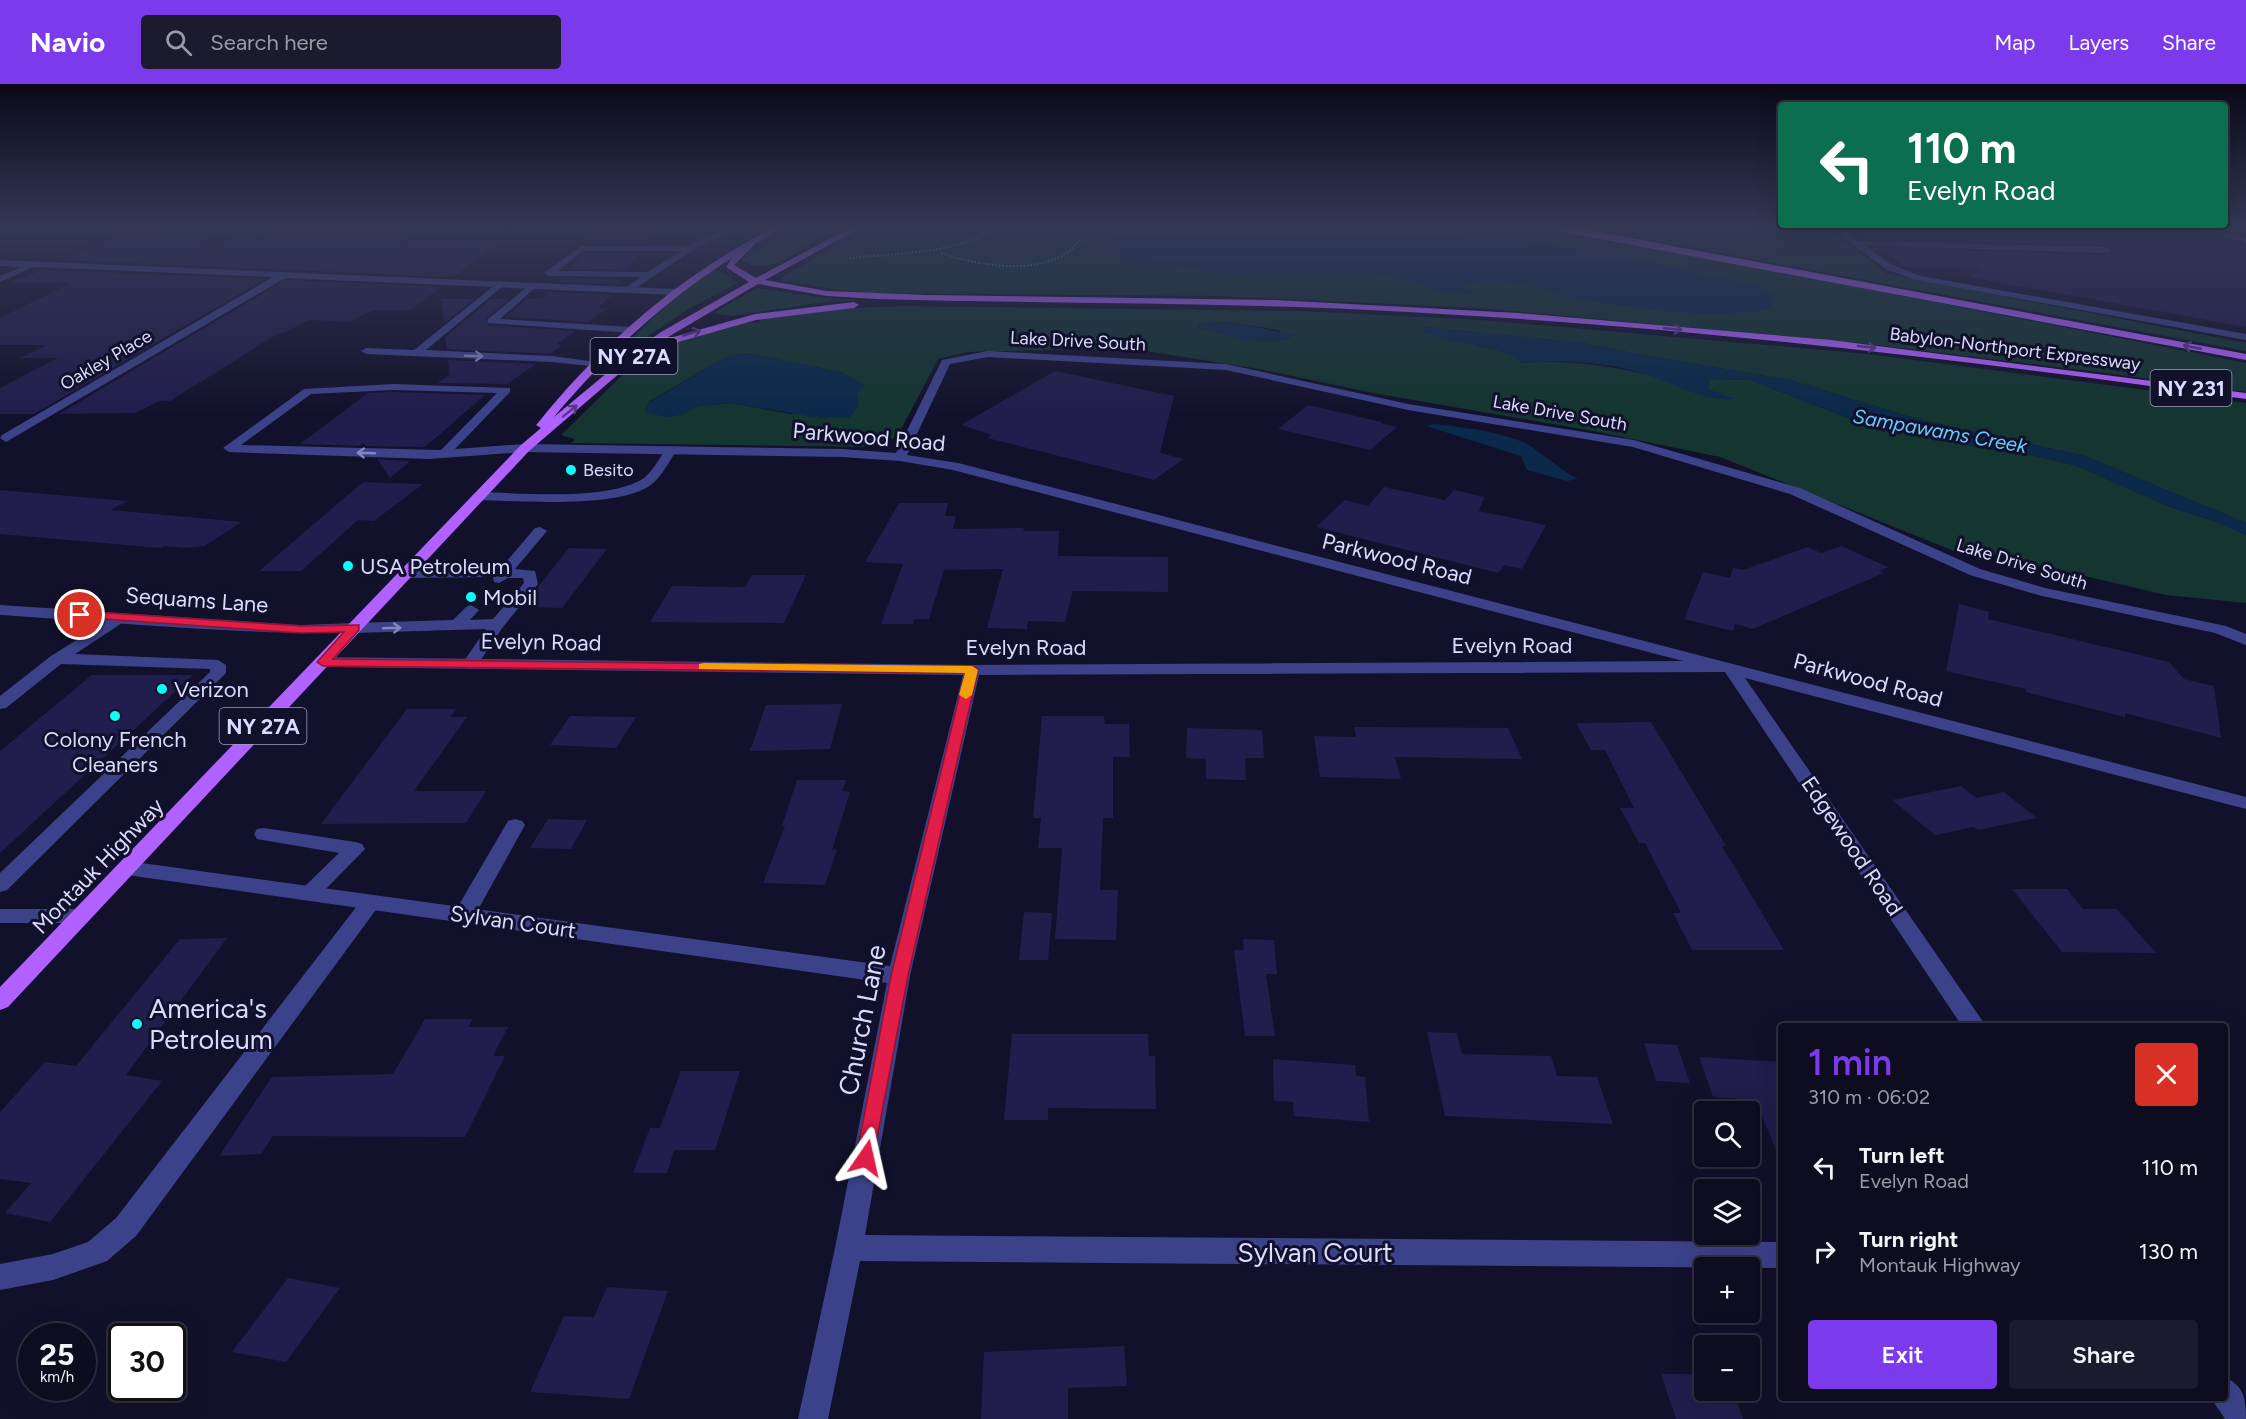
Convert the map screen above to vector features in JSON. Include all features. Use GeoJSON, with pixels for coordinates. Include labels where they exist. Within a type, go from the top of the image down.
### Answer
{"type":"FeatureCollection","features":[{"type":"Feature","properties":{"kind":"main road","name":"Montauk Highway"},"geometry":{"type":"LineString","coordinates":[[525,448],[564,395],[678,289]]}},
{"type":"Feature","properties":{"kind":"main road","name":"Montauk Highway"},"geometry":{"type":"LineString","coordinates":[[0,1001],[525,448],[638,353],[695,315],[741,289]]}},
{"type":"Feature","properties":{"kind":"main road"},"geometry":{"type":"LineString","coordinates":[[807,289],[842,295],[1132,300]]}},
{"type":"Feature","properties":{"kind":"main road","name":"Babylon-Northport Expressway"},"geometry":{"type":"LineString","coordinates":[[1892,289],[2246,357]]}},
{"type":"Feature","properties":{"kind":"main road","name":"Babylon-Northport Expressway"},"geometry":{"type":"LineString","coordinates":[[1132,300],[1388,308],[1698,331],[1958,358],[2246,396]]}},
{"type":"Feature","properties":{"kind":"main road"},"geometry":{"type":"LineString","coordinates":[[638,353],[721,325],[825,307],[906,302],[1132,300]]}},
{"type":"Feature","properties":{"kind":"street","name":"Oakley Place"},"geometry":{"type":"LineString","coordinates":[[6,438],[260,289]]}},
{"type":"Feature","properties":{"kind":"street"},"geometry":{"type":"LineString","coordinates":[[415,354],[494,289]]}},
{"type":"Feature","properties":{"kind":"street"},"geometry":{"type":"LineString","coordinates":[[528,289],[491,321],[632,330]]}},
{"type":"Feature","properties":{"kind":"street"},"geometry":{"type":"LineString","coordinates":[[611,289],[674,292]]}},
{"type":"Feature","properties":{"kind":"street"},"geometry":{"type":"LineString","coordinates":[[1977,289],[2246,337]]}},
{"type":"Feature","properties":{"kind":"street"},"geometry":{"type":"LineString","coordinates":[[366,351],[552,359],[596,365]]}},
{"type":"Feature","properties":{"kind":"street","name":"Lake Drive South"},"geometry":{"type":"LineString","coordinates":[[900,457],[946,362],[964,357],[988,354],[1226,367],[1408,407],[1634,444],[1795,491],[1975,572],[2042,592],[2220,629],[2246,640]]}},
{"type":"Feature","properties":{"kind":"street","name":"Parkwood Road"},"geometry":{"type":"LineString","coordinates":[[444,454],[506,390],[393,387],[308,392],[229,448],[424,455],[444,454],[525,448],[842,453],[900,457],[994,476],[1729,666],[2246,803]]}},
{"type":"Feature","properties":{"kind":"street"},"geometry":{"type":"LineString","coordinates":[[478,496],[593,495],[614,492],[647,481],[671,450]]}},
{"type":"Feature","properties":{"kind":"street"},"geometry":{"type":"LineString","coordinates":[[493,585],[540,531]]}},
{"type":"Feature","properties":{"kind":"street"},"geometry":{"type":"LineString","coordinates":[[406,573],[469,579],[504,573],[530,574],[531,584],[497,624],[470,664]]}},
{"type":"Feature","properties":{"kind":"street","name":"Sequams Lane"},"geometry":{"type":"LineString","coordinates":[[0,610],[301,630],[497,624]]}},
{"type":"Feature","properties":{"kind":"street"},"geometry":{"type":"LineString","coordinates":[[429,626],[443,610]]}},
{"type":"Feature","properties":{"kind":"street"},"geometry":{"type":"LineString","coordinates":[[457,625],[471,610]]}},
{"type":"Feature","properties":{"kind":"street"},"geometry":{"type":"LineString","coordinates":[[0,704],[57,659],[120,618]]}},
{"type":"Feature","properties":{"kind":"street"},"geometry":{"type":"LineString","coordinates":[[0,885],[218,673],[218,665],[141,660],[57,659]]}},
{"type":"Feature","properties":{"kind":"street","name":"Evelyn Road"},"geometry":{"type":"LineString","coordinates":[[323,662],[972,670],[1729,666]]}},
{"type":"Feature","properties":{"kind":"street","name":"Edgewood Road"},"geometry":{"type":"LineString","coordinates":[[1729,666],[1972,1023]]}},
{"type":"Feature","properties":{"kind":"street","name":"Church Lane"},"geometry":{"type":"LineString","coordinates":[[813,1419],[849,1248],[899,976],[972,670]]}},
{"type":"Feature","properties":{"kind":"street"},"geometry":{"type":"LineString","coordinates":[[464,915],[515,825]]}},
{"type":"Feature","properties":{"kind":"street"},"geometry":{"type":"LineString","coordinates":[[264,834],[355,849],[310,893]]}},
{"type":"Feature","properties":{"kind":"street","name":"Sylvan Court"},"geometry":{"type":"LineString","coordinates":[[127,868],[899,976]]}},
{"type":"Feature","properties":{"kind":"street"},"geometry":{"type":"LineString","coordinates":[[0,1277],[53,1267],[97,1251],[126,1227],[371,902]]}},
{"type":"Feature","properties":{"kind":"street"},"geometry":{"type":"LineString","coordinates":[[0,916],[81,916]]}},
{"type":"Feature","properties":{"kind":"street","name":"Sylvan Court"},"geometry":{"type":"LineString","coordinates":[[849,1248],[1778,1255]]}},
{"type":"Feature","properties":{"kind":"street"},"geometry":{"type":"LineString","coordinates":[[2228,1398],[2243,1419]]}},
{"type":"Feature","properties":{"kind":"green space"},"geometry":{"type":"Polygon","coordinates":[[[726,289],[690,308],[614,359],[610,359],[682,290],[726,289]]]}},
{"type":"Feature","properties":{"kind":"green space"},"geometry":{"type":"Polygon","coordinates":[[[755,289],[860,300],[826,302],[731,316],[713,313],[755,289]]]}},
{"type":"Feature","properties":{"kind":"green space"},"geometry":{"type":"Polygon","coordinates":[[[836,289],[1869,289],[2246,363],[2246,392],[1859,343],[1479,308],[1220,296],[861,293],[836,289]]]}},
{"type":"Feature","properties":{"kind":"green space"},"geometry":{"type":"Polygon","coordinates":[[[1915,289],[1967,289],[2246,343],[2246,351],[1915,289]]]}},
{"type":"Feature","properties":{"kind":"green space"},"geometry":{"type":"Polygon","coordinates":[[[904,306],[1301,311],[1480,320],[1868,354],[2246,403],[2246,523],[2084,456],[1917,419],[1789,380],[1583,343],[1425,327],[1477,346],[1508,352],[1522,363],[1569,362],[1616,368],[1708,389],[1709,379],[1750,380],[1861,423],[1987,449],[2028,454],[2078,466],[2170,507],[2218,522],[2246,535],[2246,603],[2166,595],[1986,553],[1954,551],[1720,457],[1593,431],[1373,393],[1259,369],[1128,348],[967,352],[938,359],[897,437],[867,447],[571,443],[575,439],[561,435],[638,360],[671,344],[734,324],[854,308],[904,306]],[[1230,322],[1197,324],[1200,328],[1271,341],[1289,338],[1278,330],[1230,322]],[[746,353],[724,358],[648,402],[700,406],[730,403],[792,414],[857,392],[865,386],[841,372],[746,353]]]}},
{"type":"Feature","properties":{"kind":"water"},"geometry":{"type":"Polygon","coordinates":[[[1434,289],[1468,289],[1477,294],[1437,292],[1434,289]]]}},
{"type":"Feature","properties":{"kind":"water"},"geometry":{"type":"Polygon","coordinates":[[[1542,289],[1764,289],[1774,300],[1770,308],[1729,313],[1684,312],[1597,302],[1542,289]]]}},
{"type":"Feature","properties":{"kind":"water"},"geometry":{"type":"Polygon","coordinates":[[[1230,322],[1296,335],[1285,339],[1261,341],[1200,328],[1197,324],[1230,322]]]}},
{"type":"Feature","properties":{"kind":"water","name":"Sampawams Creek"},"geometry":{"type":"Polygon","coordinates":[[[1425,327],[1583,343],[1789,380],[1917,419],[2084,456],[2246,523],[2246,535],[2218,522],[2170,507],[2078,466],[2028,454],[1987,449],[1861,423],[1750,380],[1709,379],[1708,389],[1735,399],[1723,399],[1699,394],[1642,373],[1612,366],[1552,361],[1522,363],[1487,347],[1435,337],[1423,332],[1425,327]]]}},
{"type":"Feature","properties":{"kind":"water"},"geometry":{"type":"Polygon","coordinates":[[[746,353],[841,372],[865,386],[857,392],[859,405],[849,418],[820,418],[730,403],[700,406],[684,414],[667,417],[644,412],[648,403],[724,358],[746,353]]]}},
{"type":"Feature","properties":{"kind":"water"},"geometry":{"type":"Polygon","coordinates":[[[1433,424],[1484,431],[1522,442],[1578,479],[1567,481],[1527,470],[1521,456],[1426,426],[1433,424]]]}},
{"type":"Feature","properties":{"kind":"building"},"geometry":{"type":"Polygon","coordinates":[[[58,289],[247,289],[34,414],[0,414],[0,388],[58,358],[20,358],[47,345],[0,345],[0,318],[58,289]]]}},
{"type":"Feature","properties":{"kind":"building"},"geometry":{"type":"Polygon","coordinates":[[[270,289],[438,289],[411,310],[373,310],[349,322],[309,320],[284,333],[279,333],[170,401],[159,401],[135,413],[59,414],[270,289]]]}},
{"type":"Feature","properties":{"kind":"building"},"geometry":{"type":"Polygon","coordinates":[[[2037,289],[2246,289],[2246,327],[2037,289]]]}},
{"type":"Feature","properties":{"kind":"building"},"geometry":{"type":"Polygon","coordinates":[[[549,292],[612,295],[598,308],[607,309],[588,322],[506,317],[526,299],[542,299],[549,292]]]}},
{"type":"Feature","properties":{"kind":"building"},"geometry":{"type":"Polygon","coordinates":[[[441,299],[475,299],[444,323],[441,299]]]}},
{"type":"Feature","properties":{"kind":"building"},"geometry":{"type":"Polygon","coordinates":[[[491,299],[509,299],[487,317],[488,325],[575,331],[557,344],[562,345],[550,354],[447,349],[445,337],[491,299]]]}},
{"type":"Feature","properties":{"kind":"building"},"geometry":{"type":"Polygon","coordinates":[[[448,360],[536,364],[507,384],[437,383],[450,375],[448,360]]]}},
{"type":"Feature","properties":{"kind":"building"},"geometry":{"type":"Polygon","coordinates":[[[1055,371],[1174,396],[1160,453],[1184,459],[1154,480],[987,438],[992,435],[961,425],[1055,371]]]}},
{"type":"Feature","properties":{"kind":"building"},"geometry":{"type":"Polygon","coordinates":[[[368,393],[485,395],[425,447],[366,446],[364,443],[359,446],[300,444],[368,393]]]}},
{"type":"Feature","properties":{"kind":"building"},"geometry":{"type":"Polygon","coordinates":[[[1308,405],[1397,427],[1370,450],[1278,429],[1308,405]]]}},
{"type":"Feature","properties":{"kind":"building"},"geometry":{"type":"Polygon","coordinates":[[[377,459],[410,461],[390,478],[377,459]]]}},
{"type":"Feature","properties":{"kind":"building"},"geometry":{"type":"Polygon","coordinates":[[[363,482],[423,484],[374,521],[358,520],[301,571],[259,571],[363,482]]]}},
{"type":"Feature","properties":{"kind":"building"},"geometry":{"type":"Polygon","coordinates":[[[1384,487],[1445,500],[1454,490],[1484,497],[1479,511],[1546,525],[1522,569],[1504,565],[1498,573],[1316,527],[1345,500],[1368,506],[1384,487]]]}},
{"type":"Feature","properties":{"kind":"building"},"geometry":{"type":"Polygon","coordinates":[[[0,490],[128,501],[111,510],[242,522],[204,546],[186,548],[164,546],[160,548],[0,534],[0,490]]]}},
{"type":"Feature","properties":{"kind":"building"},"geometry":{"type":"Polygon","coordinates":[[[899,503],[948,503],[945,516],[956,516],[953,529],[1024,528],[1023,531],[1059,531],[1058,556],[1168,557],[1168,592],[1073,591],[1065,622],[1028,621],[1027,629],[987,628],[1003,569],[944,570],[929,619],[915,619],[913,624],[881,624],[903,564],[865,562],[899,503]]]}},
{"type":"Feature","properties":{"kind":"building"},"geometry":{"type":"Polygon","coordinates":[[[1841,546],[1888,567],[1880,571],[1884,573],[1753,629],[1735,624],[1733,631],[1684,619],[1703,572],[1730,578],[1733,568],[1743,570],[1808,547],[1821,553],[1841,546]]]}},
{"type":"Feature","properties":{"kind":"building"},"geometry":{"type":"Polygon","coordinates":[[[569,548],[607,549],[562,608],[522,607],[569,548]]]}},
{"type":"Feature","properties":{"kind":"building"},"geometry":{"type":"Polygon","coordinates":[[[752,575],[806,575],[784,623],[650,622],[672,586],[745,587],[752,575]]]}},
{"type":"Feature","properties":{"kind":"building"},"geometry":{"type":"Polygon","coordinates":[[[1959,604],[1989,612],[1988,619],[2169,662],[2184,679],[2214,686],[2221,738],[2125,713],[2125,717],[2026,692],[2026,689],[1946,671],[1959,604]]]}},
{"type":"Feature","properties":{"kind":"building"},"geometry":{"type":"Polygon","coordinates":[[[92,675],[193,675],[0,853],[0,751],[92,675]]]}},
{"type":"Feature","properties":{"kind":"building"},"geometry":{"type":"Polygon","coordinates":[[[842,704],[830,749],[750,751],[766,705],[842,704]]]}},
{"type":"Feature","properties":{"kind":"building"},"geometry":{"type":"Polygon","coordinates":[[[407,709],[456,709],[450,717],[467,717],[414,791],[486,791],[466,823],[321,824],[407,709]]]}},
{"type":"Feature","properties":{"kind":"building"},"geometry":{"type":"Polygon","coordinates":[[[570,716],[636,717],[616,748],[550,745],[570,716]]]}},
{"type":"Feature","properties":{"kind":"building"},"geometry":{"type":"Polygon","coordinates":[[[1042,716],[1104,716],[1105,724],[1129,724],[1130,757],[1113,757],[1113,818],[1103,818],[1100,890],[1118,890],[1116,940],[1055,939],[1062,848],[1038,848],[1041,818],[1033,818],[1042,716]]]}},
{"type":"Feature","properties":{"kind":"building"},"geometry":{"type":"Polygon","coordinates":[[[1651,722],[1726,846],[1722,846],[1784,950],[1692,950],[1673,913],[1681,913],[1645,843],[1639,843],[1620,808],[1634,808],[1605,750],[1591,750],[1576,723],[1651,722]]]}},
{"type":"Feature","properties":{"kind":"building"},"geometry":{"type":"Polygon","coordinates":[[[1354,727],[1508,728],[1522,759],[1395,757],[1401,779],[1320,777],[1314,736],[1356,737],[1354,727]]]}},
{"type":"Feature","properties":{"kind":"building"},"geometry":{"type":"Polygon","coordinates":[[[1187,728],[1262,730],[1264,758],[1245,758],[1246,780],[1206,779],[1206,759],[1186,758],[1187,728]]]}},
{"type":"Feature","properties":{"kind":"building"},"geometry":{"type":"Polygon","coordinates":[[[797,780],[846,780],[842,791],[850,792],[832,850],[837,850],[825,885],[763,883],[785,826],[782,826],[797,780]]]}},
{"type":"Feature","properties":{"kind":"building"},"geometry":{"type":"Polygon","coordinates":[[[1961,786],[1976,798],[2004,792],[2037,818],[1978,830],[1974,827],[1935,835],[1892,800],[1961,786]]]}},
{"type":"Feature","properties":{"kind":"building"},"geometry":{"type":"Polygon","coordinates":[[[548,819],[587,820],[571,849],[530,848],[548,819]]]}},
{"type":"Feature","properties":{"kind":"building"},"geometry":{"type":"Polygon","coordinates":[[[2012,889],[2067,889],[2083,909],[2117,909],[2156,953],[2062,952],[2012,889]]]}},
{"type":"Feature","properties":{"kind":"building"},"geometry":{"type":"Polygon","coordinates":[[[1024,912],[1052,913],[1048,960],[1019,960],[1024,912]]]}},
{"type":"Feature","properties":{"kind":"building"},"geometry":{"type":"Polygon","coordinates":[[[227,938],[126,1075],[162,1081],[50,1222],[5,1213],[31,1183],[0,1179],[0,1112],[45,1062],[76,1066],[180,939],[227,938]]]}},
{"type":"Feature","properties":{"kind":"building"},"geometry":{"type":"Polygon","coordinates":[[[1243,939],[1274,940],[1277,974],[1266,974],[1275,1036],[1245,1036],[1234,950],[1244,950],[1243,939]]]}},
{"type":"Feature","properties":{"kind":"building"},"geometry":{"type":"Polygon","coordinates":[[[425,1019],[473,1019],[468,1027],[508,1027],[493,1056],[505,1056],[465,1137],[273,1136],[261,1154],[219,1156],[272,1077],[393,1074],[425,1019]]]}},
{"type":"Feature","properties":{"kind":"building"},"geometry":{"type":"Polygon","coordinates":[[[1427,1032],[1457,1033],[1462,1054],[1551,1056],[1557,1076],[1597,1077],[1613,1124],[1445,1116],[1427,1032]]]}},
{"type":"Feature","properties":{"kind":"building"},"geometry":{"type":"Polygon","coordinates":[[[1012,1034],[1148,1034],[1149,1056],[1155,1056],[1156,1109],[1048,1108],[1048,1120],[1004,1120],[1012,1034]]]}},
{"type":"Feature","properties":{"kind":"building"},"geometry":{"type":"Polygon","coordinates":[[[1644,1043],[1677,1045],[1690,1083],[1656,1081],[1644,1043]]]}},
{"type":"Feature","properties":{"kind":"building"},"geometry":{"type":"Polygon","coordinates":[[[1699,1057],[1778,1062],[1778,1154],[1760,1112],[1760,1101],[1713,1097],[1699,1057]]]}},
{"type":"Feature","properties":{"kind":"building"},"geometry":{"type":"Polygon","coordinates":[[[1273,1059],[1355,1065],[1356,1076],[1365,1077],[1369,1122],[1294,1116],[1293,1102],[1274,1101],[1273,1059]]]}},
{"type":"Feature","properties":{"kind":"building"},"geometry":{"type":"Polygon","coordinates":[[[681,1071],[740,1071],[715,1150],[674,1150],[667,1173],[633,1173],[650,1128],[660,1128],[681,1071]]]}},
{"type":"Feature","properties":{"kind":"building"},"geometry":{"type":"Polygon","coordinates":[[[288,1278],[340,1288],[286,1362],[232,1352],[288,1278]]]}},
{"type":"Feature","properties":{"kind":"building"},"geometry":{"type":"Polygon","coordinates":[[[607,1287],[668,1291],[629,1399],[530,1392],[564,1316],[594,1317],[607,1287]]]}},
{"type":"Feature","properties":{"kind":"building"},"geometry":{"type":"Polygon","coordinates":[[[1124,1346],[1127,1386],[1068,1388],[1068,1419],[981,1419],[984,1352],[1124,1346]]]}},
{"type":"Feature","properties":{"kind":"building"},"geometry":{"type":"Polygon","coordinates":[[[1661,1374],[1694,1374],[1694,1401],[1737,1401],[1743,1419],[1676,1419],[1661,1374]]]}},
{"type":"Feature","properties":{"kind":"slow traffic"},"geometry":{"type":"LineString","coordinates":[[704,667],[972,670],[966,695]]}},
{"type":"Feature","properties":{"kind":"place","name":"Besito"},"geometry":{"type":"Point","coordinates":[571,470]}},
{"type":"Feature","properties":{"kind":"place","name":"USA Petroleum"},"geometry":{"type":"Point","coordinates":[348,566]}},
{"type":"Feature","properties":{"kind":"place","name":"Mobil"},"geometry":{"type":"Point","coordinates":[471,597]}},
{"type":"Feature","properties":{"kind":"place","name":"Verizon"},"geometry":{"type":"Point","coordinates":[162,689]}},
{"type":"Feature","properties":{"kind":"place","name":"Colony French Cleaners"},"geometry":{"type":"Point","coordinates":[115,716]}},
{"type":"Feature","properties":{"kind":"place","name":"America's Petroleum"},"geometry":{"type":"Point","coordinates":[137,1024]}},
{"type":"Feature","properties":{"kind":"route"},"geometry":{"type":"LineString","coordinates":[[80,615],[301,630],[354,628],[323,662],[972,670],[899,976],[866,1158]]}}]}
